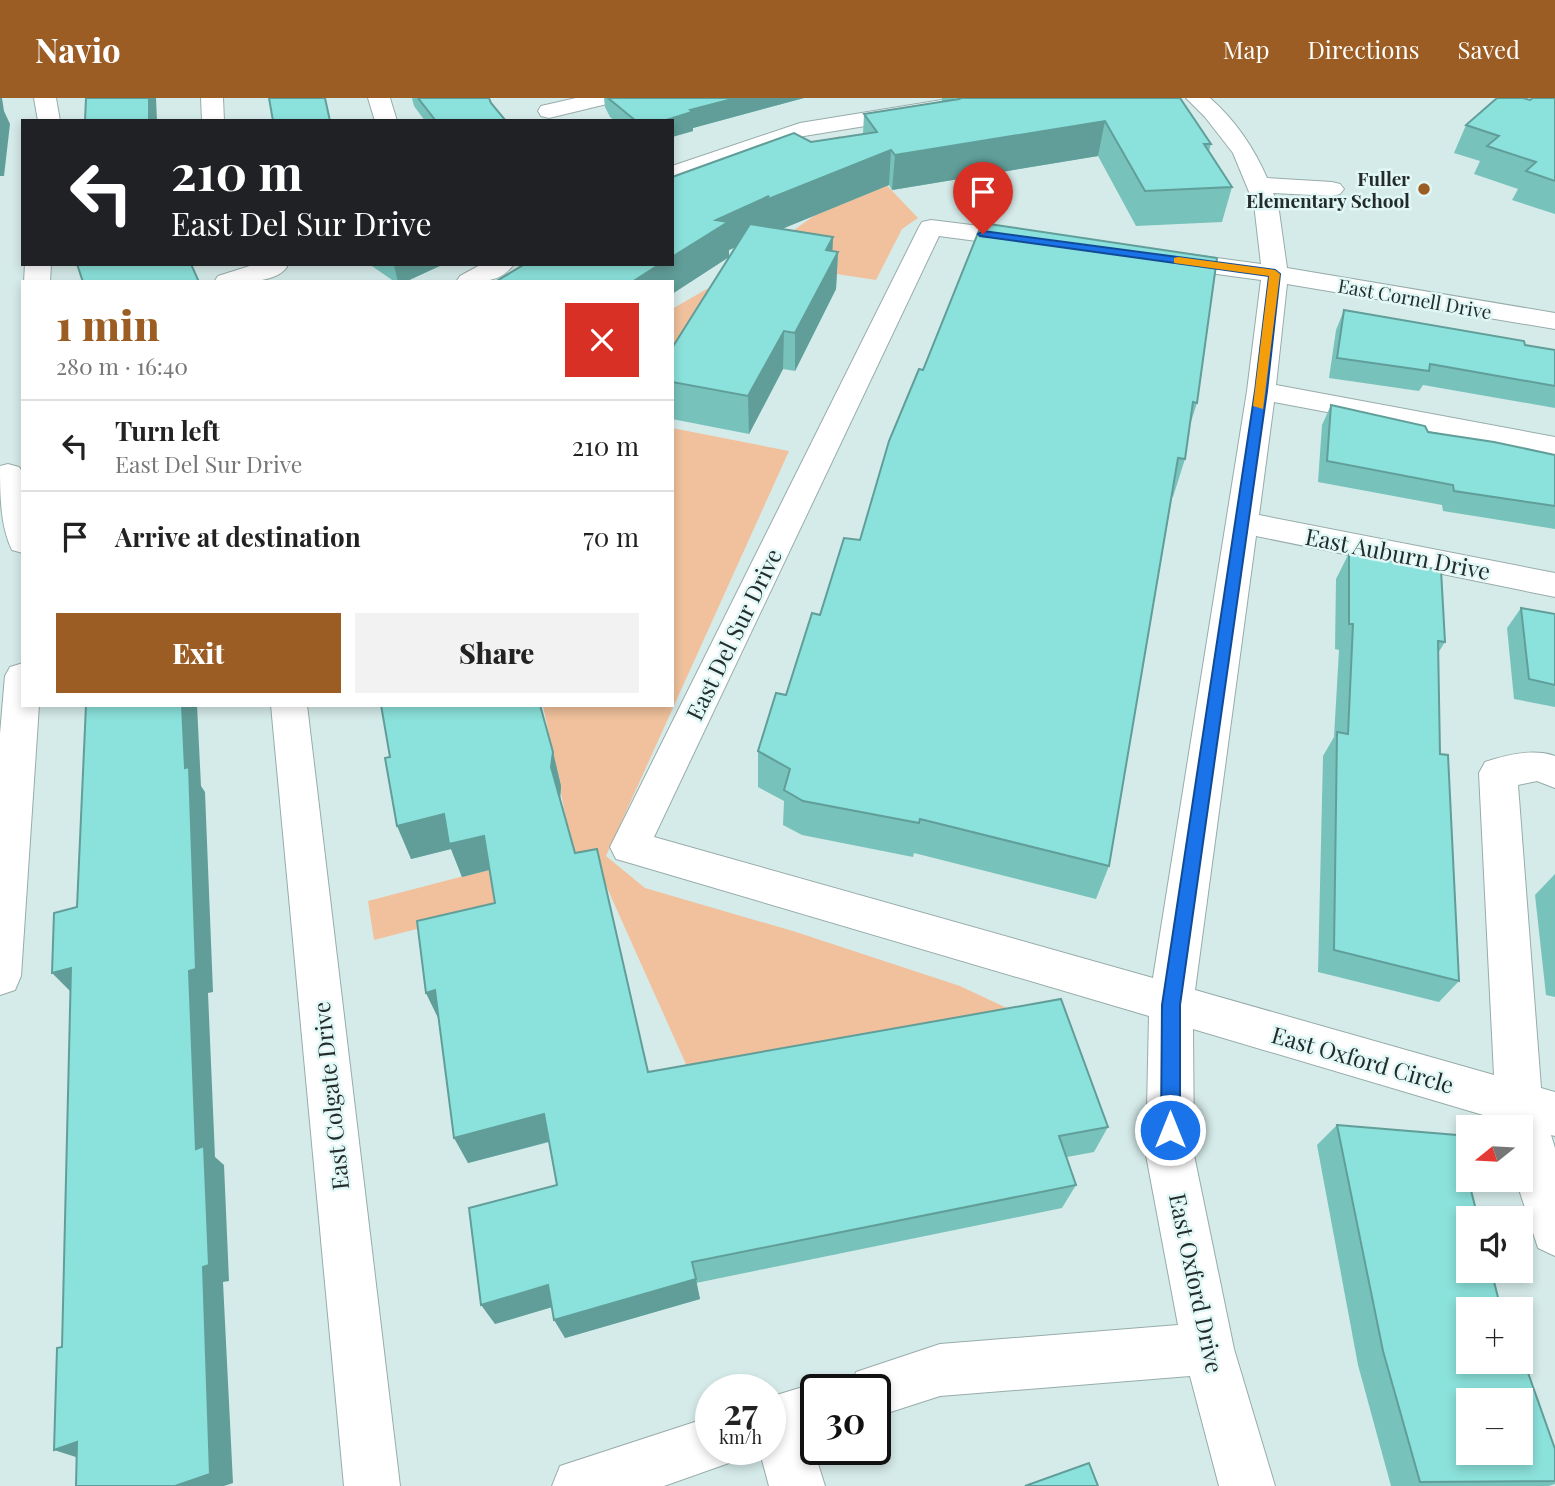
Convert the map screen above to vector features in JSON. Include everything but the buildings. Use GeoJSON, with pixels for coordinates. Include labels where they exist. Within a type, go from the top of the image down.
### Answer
{"type":"FeatureCollection","features":[{"type":"Feature","properties":{"kind":"street"},"geometry":{"type":"LineString","coordinates":[[45,98],[49,119]]}},
{"type":"Feature","properties":{"kind":"street"},"geometry":{"type":"LineString","coordinates":[[212,98],[213,119]]}},
{"type":"Feature","properties":{"kind":"street"},"geometry":{"type":"LineString","coordinates":[[379,98],[385,119]]}},
{"type":"Feature","properties":{"kind":"street"},"geometry":{"type":"LineString","coordinates":[[550,110],[603,98]]}},
{"type":"Feature","properties":{"kind":"street"},"geometry":{"type":"LineString","coordinates":[[863,98],[878,116]]}},
{"type":"Feature","properties":{"kind":"street"},"geometry":{"type":"LineString","coordinates":[[674,173],[800,130],[994,98]]}},
{"type":"Feature","properties":{"kind":"street","name":"East Oxford Drive"},"geometry":{"type":"LineString","coordinates":[[1197,98],[1213,112],[1244,152],[1266,204],[1275,274],[1261,391],[1171,1005],[1170,1155],[1208,1349],[1247,1486]]}},
{"type":"Feature","properties":{"kind":"street"},"geometry":{"type":"LineString","coordinates":[[1258,185],[1332,189]]}},
{"type":"Feature","properties":{"kind":"street","name":"East Del Sur Drive"},"geometry":{"type":"LineString","coordinates":[[1054,243],[931,227],[630,847],[1171,1005]]}},
{"type":"Feature","properties":{"kind":"street"},"geometry":{"type":"LineString","coordinates":[[1136,255],[1275,274]]}},
{"type":"Feature","properties":{"kind":"street"},"geometry":{"type":"LineString","coordinates":[[232,280],[271,266],[294,280]]}},
{"type":"Feature","properties":{"kind":"street"},"geometry":{"type":"LineString","coordinates":[[473,280],[497,266]]}},
{"type":"Feature","properties":{"kind":"street","name":"East Cornell Drive"},"geometry":{"type":"LineString","coordinates":[[1275,274],[1555,321]]}},
{"type":"Feature","properties":{"kind":"street"},"geometry":{"type":"LineString","coordinates":[[1261,391],[1555,446]]}},
{"type":"Feature","properties":{"kind":"street"},"geometry":{"type":"LineString","coordinates":[[10,474],[21,532]]}},
{"type":"Feature","properties":{"kind":"street","name":"East Auburn Drive"},"geometry":{"type":"LineString","coordinates":[[1240,522],[1555,585]]}},
{"type":"Feature","properties":{"kind":"street"},"geometry":{"type":"LineString","coordinates":[[0,976],[21,702]]}},
{"type":"Feature","properties":{"kind":"street","name":"East Colgate Drive"},"geometry":{"type":"LineString","coordinates":[[289,707],[372,1486]]}},
{"type":"Feature","properties":{"kind":"street"},"geometry":{"type":"LineString","coordinates":[[1555,773],[1541,766],[1498,773],[1537,1109],[1555,1231]]}},
{"type":"Feature","properties":{"kind":"street","name":"East Oxford Circle"},"geometry":{"type":"LineString","coordinates":[[1171,1005],[1537,1109]]}},
{"type":"Feature","properties":{"kind":"street"},"geometry":{"type":"LineString","coordinates":[[891,1386],[940,1370],[1208,1349]]}},
{"type":"Feature","properties":{"kind":"street"},"geometry":{"type":"LineString","coordinates":[[788,1418],[797,1486]]}},
{"type":"Feature","properties":{"kind":"street"},"geometry":{"type":"LineString","coordinates":[[580,1486],[695,1449]]}},
{"type":"Feature","properties":{"kind":"shaded area"},"geometry":{"type":"Polygon","coordinates":[[[840,136],[918,218],[902,229],[876,280],[751,261],[815,215],[793,150],[840,136]]]}},
{"type":"Feature","properties":{"kind":"shaded area"},"geometry":{"type":"Polygon","coordinates":[[[712,286],[674,345],[674,308],[712,286]]]}},
{"type":"Feature","properties":{"kind":"shaded area"},"geometry":{"type":"Polygon","coordinates":[[[674,428],[789,451],[674,706],[674,428]]]}},
{"type":"Feature","properties":{"kind":"shaded area"},"geometry":{"type":"Polygon","coordinates":[[[543,707],[673,707],[606,856],[645,888],[796,932],[960,986],[1049,1028],[698,1091],[604,881],[374,940],[368,901],[572,848],[543,707]]]}},
{"type":"Feature","properties":{"kind":"slow traffic"},"geometry":{"type":"LineString","coordinates":[[1178,260],[1275,274],[1259,406]]}},
{"type":"Feature","properties":{"kind":"place","name":"Fuller Elementary School"},"geometry":{"type":"Point","coordinates":[1424,189]}},
{"type":"Feature","properties":{"kind":"route"},"geometry":{"type":"LineString","coordinates":[[983,234],[1275,274],[1261,391],[1171,1005],[1170,1130]]}}]}
